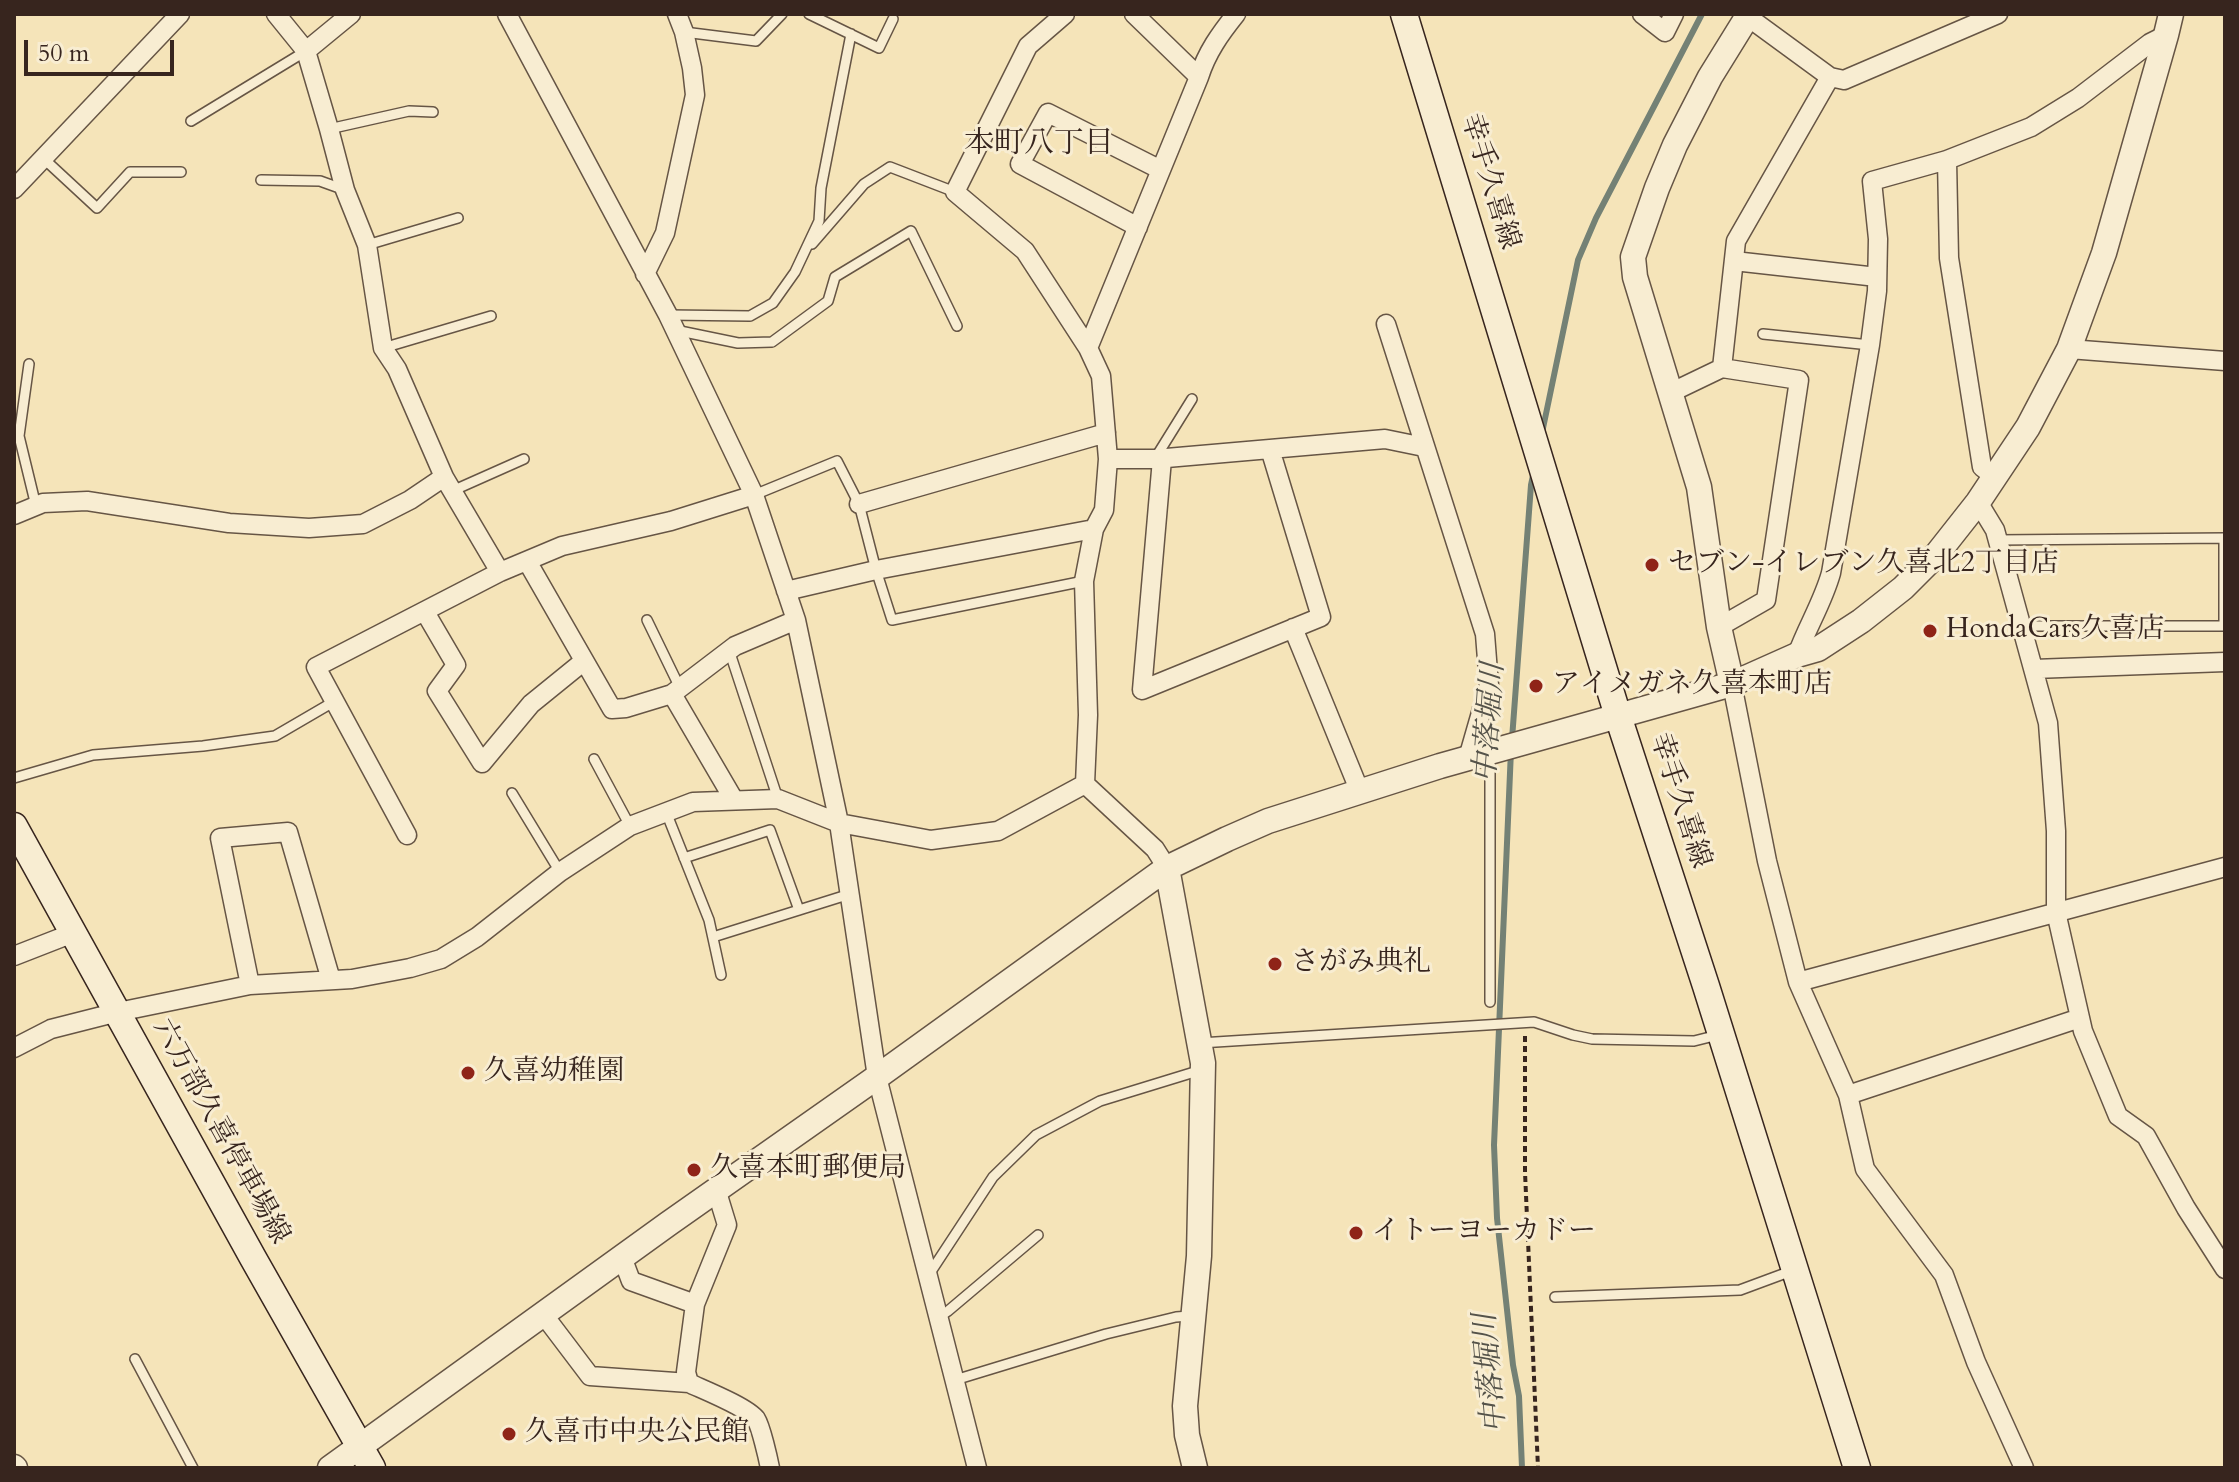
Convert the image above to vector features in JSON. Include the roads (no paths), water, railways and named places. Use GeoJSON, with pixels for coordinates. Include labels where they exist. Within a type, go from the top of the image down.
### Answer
{"type":"FeatureCollection","features":[{"type":"Feature","properties":{"kind":"main road","name":"幸手久喜線"},"geometry":{"type":"LineString","coordinates":[[1404,14],[1618,716],[1857,1468]]}},
{"type":"Feature","properties":{"kind":"main road","name":"六万部久喜停車場線"},"geometry":{"type":"LineString","coordinates":[[14,826],[366,1457]]}},
{"type":"Feature","properties":{"kind":"street"},"geometry":{"type":"LineString","coordinates":[[14,189],[180,14]]}},
{"type":"Feature","properties":{"kind":"street"},"geometry":{"type":"LineString","coordinates":[[276,14],[306,51],[345,190],[367,245],[383,348],[397,369],[448,484],[500,572]]}},
{"type":"Feature","properties":{"kind":"street"},"geometry":{"type":"LineString","coordinates":[[306,51],[351,14]]}},
{"type":"Feature","properties":{"kind":"street"},"geometry":{"type":"LineString","coordinates":[[507,14],[671,323],[754,495],[796,620],[839,823],[877,1077],[977,1468]]}},
{"type":"Feature","properties":{"kind":"street"},"geometry":{"type":"LineString","coordinates":[[645,274],[665,233],[695,95],[692,68],[677,14]]}},
{"type":"Feature","properties":{"kind":"street"},"geometry":{"type":"LineString","coordinates":[[1065,14],[1028,46],[955,192],[1025,251],[1088,348],[1101,376],[1108,459],[1104,510],[1094,529],[1084,581],[1088,715],[1085,784],[1155,849],[1167,868],[1199,1043],[1202,1069],[1199,1256],[1185,1406],[1187,1435],[1195,1468]]}},
{"type":"Feature","properties":{"kind":"street"},"geometry":{"type":"LineString","coordinates":[[1134,14],[1199,77]]}},
{"type":"Feature","properties":{"kind":"street"},"geometry":{"type":"LineString","coordinates":[[1088,348],[1205,59],[1236,14]]}},
{"type":"Feature","properties":{"kind":"street"},"geometry":{"type":"LineString","coordinates":[[1642,14],[1665,32],[1674,14]]}},
{"type":"Feature","properties":{"kind":"street"},"geometry":{"type":"LineString","coordinates":[[1998,14],[1844,80],[1830,77],[1748,16],[1710,77],[1675,145],[1633,257],[1635,277],[1699,487],[1719,627],[1767,861],[1798,982],[1848,1095],[1865,1169],[1944,1275],[1976,1362],[2024,1468]]}},
{"type":"Feature","properties":{"kind":"street"},"geometry":{"type":"LineString","coordinates":[[1797,655],[1824,597],[1831,573],[1870,345],[1878,239],[1872,181],[1947,160],[2031,127],[2078,98],[2150,43],[2168,25]]}},
{"type":"Feature","properties":{"kind":"street"},"geometry":{"type":"LineString","coordinates":[[330,1468],[366,1457],[543,1314],[1167,868],[1268,821],[1479,755],[1732,684],[1818,649],[1861,621],[1903,588],[1937,554],[1978,502],[2028,427],[2069,349],[2104,253],[2168,25]]}},
{"type":"Feature","properties":{"kind":"street"},"geometry":{"type":"LineString","coordinates":[[1722,368],[1736,241],[1830,77]]}},
{"type":"Feature","properties":{"kind":"street"},"geometry":{"type":"LineString","coordinates":[[1138,227],[1020,164],[1048,113],[1161,170]]}},
{"type":"Feature","properties":{"kind":"street"},"geometry":{"type":"LineString","coordinates":[[1947,160],[1949,258],[1982,467],[1995,477]]}},
{"type":"Feature","properties":{"kind":"street"},"geometry":{"type":"LineString","coordinates":[[1734,261],[1877,277]]}},
{"type":"Feature","properties":{"kind":"street"},"geometry":{"type":"LineString","coordinates":[[1386,324],[1485,634],[1489,685],[1479,755]]}},
{"type":"Feature","properties":{"kind":"street"},"geometry":{"type":"LineString","coordinates":[[2069,349],[2225,361]]}},
{"type":"Feature","properties":{"kind":"street"},"geometry":{"type":"LineString","coordinates":[[1670,393],[1722,368],[1799,380],[1766,600],[1719,627]]}},
{"type":"Feature","properties":{"kind":"street"},"geometry":{"type":"LineString","coordinates":[[859,504],[1106,433]]}},
{"type":"Feature","properties":{"kind":"street"},"geometry":{"type":"LineString","coordinates":[[1108,459],[1159,459],[1385,439],[1424,447]]}},
{"type":"Feature","properties":{"kind":"street"},"geometry":{"type":"LineString","coordinates":[[1159,459],[1142,690],[1321,617],[1270,449]]}},
{"type":"Feature","properties":{"kind":"street"},"geometry":{"type":"LineString","coordinates":[[14,515],[43,503],[87,501],[229,523],[309,528],[363,524],[448,484]]}},
{"type":"Feature","properties":{"kind":"street"},"geometry":{"type":"LineString","coordinates":[[407,835],[316,667],[500,572],[562,546],[671,521],[754,495]]}},
{"type":"Feature","properties":{"kind":"street"},"geometry":{"type":"LineString","coordinates":[[1978,502],[1995,530],[2048,723],[2056,831],[2056,912],[2083,1031],[2118,1116],[2146,1136],[2225,1269]]}},
{"type":"Feature","properties":{"kind":"street"},"geometry":{"type":"LineString","coordinates":[[786,591],[876,570],[1094,529]]}},
{"type":"Feature","properties":{"kind":"street"},"geometry":{"type":"LineString","coordinates":[[527,561],[612,709],[626,708],[676,691],[729,650],[796,620]]}},
{"type":"Feature","properties":{"kind":"street"},"geometry":{"type":"LineString","coordinates":[[425,612],[456,665],[437,691],[482,763],[531,704],[584,661]]}},
{"type":"Feature","properties":{"kind":"street"},"geometry":{"type":"LineString","coordinates":[[1293,628],[1360,792]]}},
{"type":"Feature","properties":{"kind":"street"},"geometry":{"type":"LineString","coordinates":[[2034,669],[2225,662]]}},
{"type":"Feature","properties":{"kind":"street"},"geometry":{"type":"LineString","coordinates":[[676,691],[734,800]]}},
{"type":"Feature","properties":{"kind":"street"},"geometry":{"type":"LineString","coordinates":[[14,1048],[51,1029],[118,1012],[250,985],[352,979],[441,959],[477,937],[560,872],[630,826],[693,802],[778,799],[839,823],[931,840],[998,831],[1085,784]]}},
{"type":"Feature","properties":{"kind":"street"},"geometry":{"type":"LineString","coordinates":[[250,985],[220,838],[288,832],[331,980]]}},
{"type":"Feature","properties":{"kind":"street"},"geometry":{"type":"LineString","coordinates":[[1798,982],[2225,867]]}},
{"type":"Feature","properties":{"kind":"street"},"geometry":{"type":"LineString","coordinates":[[14,956],[73,933]]}},
{"type":"Feature","properties":{"kind":"street"},"geometry":{"type":"LineString","coordinates":[[1848,1095],[2080,1018]]}},
{"type":"Feature","properties":{"kind":"street"},"geometry":{"type":"LineString","coordinates":[[689,1383],[686,1372],[695,1304],[727,1225],[716,1189]]}},
{"type":"Feature","properties":{"kind":"street"},"geometry":{"type":"LineString","coordinates":[[622,1257],[631,1281],[695,1304]]}},
{"type":"Feature","properties":{"kind":"street"},"geometry":{"type":"LineString","coordinates":[[543,1314],[590,1376],[689,1383],[756,1419],[770,1468]]}},
{"type":"Feature","properties":{"kind":"lane"},"geometry":{"type":"LineString","coordinates":[[684,32],[756,41],[782,14]]}},
{"type":"Feature","properties":{"kind":"lane"},"geometry":{"type":"LineString","coordinates":[[809,14],[879,48],[893,19]]}},
{"type":"Feature","properties":{"kind":"lane"},"geometry":{"type":"LineString","coordinates":[[671,323],[750,316],[773,303],[795,272],[819,221],[821,188],[851,34]]}},
{"type":"Feature","properties":{"kind":"lane"},"geometry":{"type":"LineString","coordinates":[[191,121],[306,51]]}},
{"type":"Feature","properties":{"kind":"lane"},"geometry":{"type":"LineString","coordinates":[[329,129],[409,111],[433,112]]}},
{"type":"Feature","properties":{"kind":"lane"},"geometry":{"type":"LineString","coordinates":[[43,158],[97,208],[130,172],[181,172]]}},
{"type":"Feature","properties":{"kind":"lane"},"geometry":{"type":"LineString","coordinates":[[802,256],[864,184],[890,167],[955,192]]}},
{"type":"Feature","properties":{"kind":"lane"},"geometry":{"type":"LineString","coordinates":[[261,180],[320,181],[345,190]]}},
{"type":"Feature","properties":{"kind":"lane"},"geometry":{"type":"LineString","coordinates":[[367,245],[458,218]]}},
{"type":"Feature","properties":{"kind":"lane"},"geometry":{"type":"LineString","coordinates":[[671,323],[738,343],[772,342],[828,301],[835,277],[911,231],[957,326]]}},
{"type":"Feature","properties":{"kind":"lane"},"geometry":{"type":"LineString","coordinates":[[383,348],[491,316]]}},
{"type":"Feature","properties":{"kind":"lane"},"geometry":{"type":"LineString","coordinates":[[1763,334],[1870,345]]}},
{"type":"Feature","properties":{"kind":"lane"},"geometry":{"type":"LineString","coordinates":[[29,364],[19,436],[36,506]]}},
{"type":"Feature","properties":{"kind":"lane"},"geometry":{"type":"LineString","coordinates":[[1159,459],[1192,399]]}},
{"type":"Feature","properties":{"kind":"lane"},"geometry":{"type":"LineString","coordinates":[[448,484],[524,459]]}},
{"type":"Feature","properties":{"kind":"lane"},"geometry":{"type":"LineString","coordinates":[[754,495],[837,461],[859,504],[892,620],[1084,581]]}},
{"type":"Feature","properties":{"kind":"lane"},"geometry":{"type":"LineString","coordinates":[[1998,540],[2225,538],[2224,626],[2022,626]]}},
{"type":"Feature","properties":{"kind":"lane"},"geometry":{"type":"LineString","coordinates":[[647,620],[676,691]]}},
{"type":"Feature","properties":{"kind":"lane"},"geometry":{"type":"LineString","coordinates":[[729,650],[778,799]]}},
{"type":"Feature","properties":{"kind":"lane"},"geometry":{"type":"LineString","coordinates":[[14,778],[93,755],[203,746],[275,736],[335,701]]}},
{"type":"Feature","properties":{"kind":"lane"},"geometry":{"type":"LineString","coordinates":[[1479,755],[1490,1002]]}},
{"type":"Feature","properties":{"kind":"lane"},"geometry":{"type":"LineString","coordinates":[[594,759],[630,826]]}},
{"type":"Feature","properties":{"kind":"lane"},"geometry":{"type":"LineString","coordinates":[[512,793],[560,872]]}},
{"type":"Feature","properties":{"kind":"lane"},"geometry":{"type":"LineString","coordinates":[[666,812],[709,920],[721,975]]}},
{"type":"Feature","properties":{"kind":"lane"},"geometry":{"type":"LineString","coordinates":[[684,858],[770,830],[799,910]]}},
{"type":"Feature","properties":{"kind":"lane"},"geometry":{"type":"LineString","coordinates":[[713,937],[850,894]]}},
{"type":"Feature","properties":{"kind":"lane"},"geometry":{"type":"LineString","coordinates":[[1199,1043],[1534,1022],[1592,1039],[1694,1041],[1721,1034]]}},
{"type":"Feature","properties":{"kind":"lane"},"geometry":{"type":"LineString","coordinates":[[928,1276],[993,1177],[1036,1135],[1100,1101],[1202,1069]]}},
{"type":"Feature","properties":{"kind":"lane"},"geometry":{"type":"LineString","coordinates":[[938,1317],[1038,1235]]}},
{"type":"Feature","properties":{"kind":"lane"},"geometry":{"type":"LineString","coordinates":[[1555,1297],[1740,1290],[1794,1270]]}},
{"type":"Feature","properties":{"kind":"lane"},"geometry":{"type":"LineString","coordinates":[[955,1380],[1106,1334],[1193,1315]]}},
{"type":"Feature","properties":{"kind":"lane"},"geometry":{"type":"LineString","coordinates":[[135,1359],[193,1468]]}},
{"type":"Feature","properties":{"kind":"waterway","name":"中落堀川"},"geometry":{"type":"LineString","coordinates":[[1542,433],[1578,260],[1596,218],[1702,14]]}},
{"type":"Feature","properties":{"kind":"waterway","name":"中落堀川"},"geometry":{"type":"LineString","coordinates":[[1512,739],[1534,471]]}},
{"type":"Feature","properties":{"kind":"waterway","name":"中落堀川"},"geometry":{"type":"LineString","coordinates":[[1511,750],[1494,1145],[1497,1218],[1519,1396],[1522,1468]]}},
{"type":"Feature","properties":{"kind":"place","name":"セブン-イレブン久喜北2丁目店"},"geometry":{"type":"Point","coordinates":[1652,565]}},
{"type":"Feature","properties":{"kind":"place","name":"HondaCars久喜店"},"geometry":{"type":"Point","coordinates":[1930,631]}},
{"type":"Feature","properties":{"kind":"place","name":"アイメガネ久喜本町店"},"geometry":{"type":"Point","coordinates":[1536,686]}},
{"type":"Feature","properties":{"kind":"place","name":"さがみ典礼"},"geometry":{"type":"Point","coordinates":[1275,964]}},
{"type":"Feature","properties":{"kind":"place","name":"久喜幼稚園"},"geometry":{"type":"Point","coordinates":[468,1073]}},
{"type":"Feature","properties":{"kind":"place","name":"久喜本町郵便局"},"geometry":{"type":"Point","coordinates":[694,1170]}},
{"type":"Feature","properties":{"kind":"place","name":"イトーヨーカドー"},"geometry":{"type":"Point","coordinates":[1356,1233]}},
{"type":"Feature","properties":{"kind":"place","name":"久喜市中央公民館"},"geometry":{"type":"Point","coordinates":[509,1434]}},
{"type":"Feature","properties":{"kind":"district","name":"本町八丁目"},"geometry":{"type":"Point","coordinates":[1039,145]}}]}
